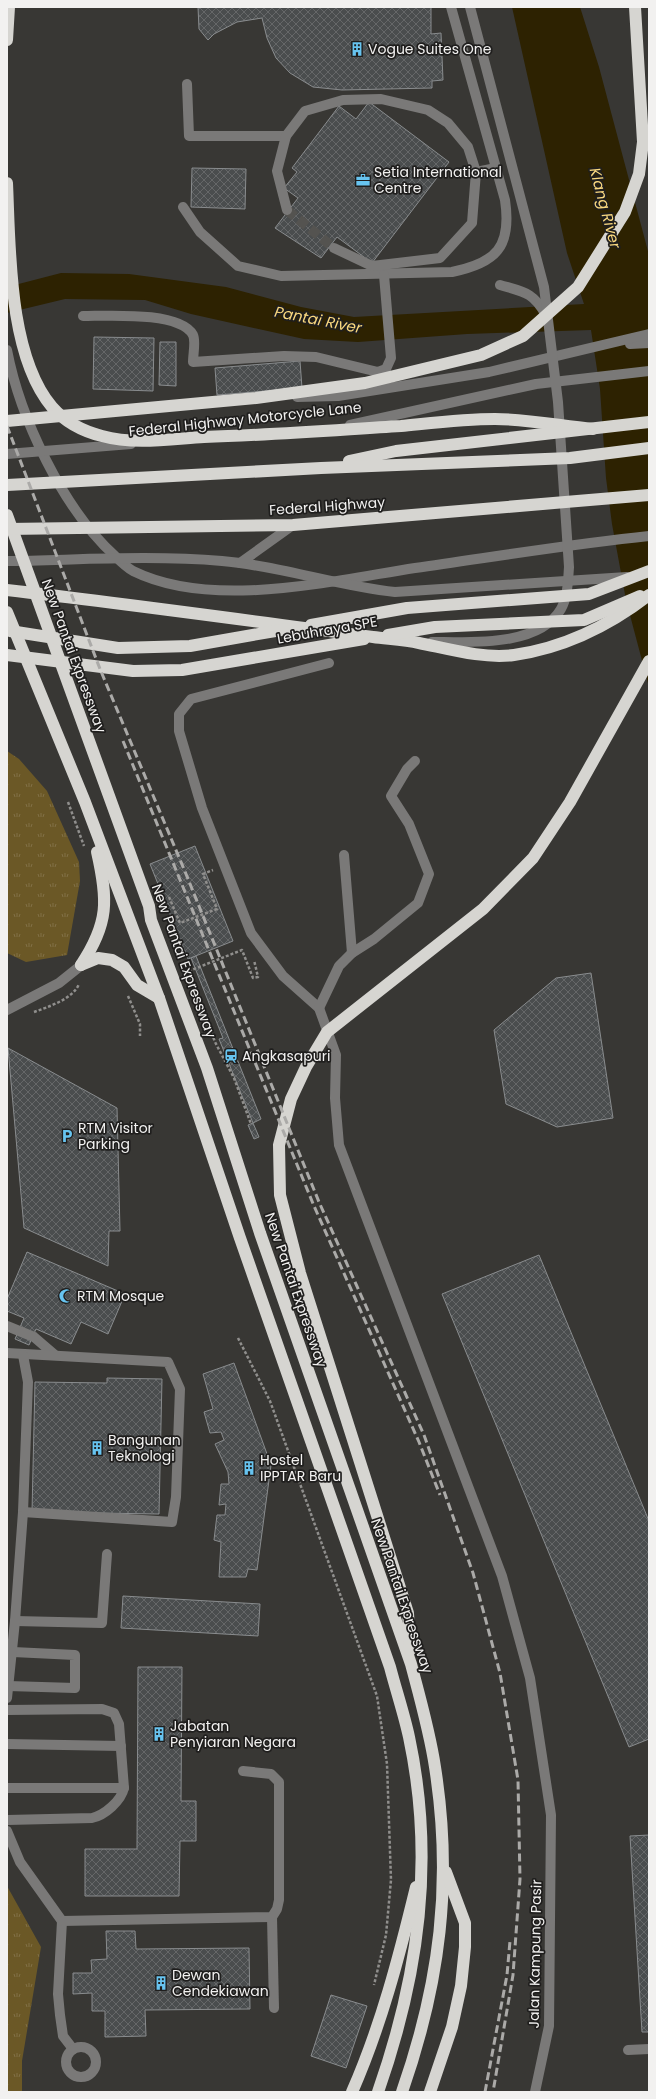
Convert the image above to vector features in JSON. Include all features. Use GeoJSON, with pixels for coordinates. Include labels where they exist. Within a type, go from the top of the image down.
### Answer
{"type":"FeatureCollection","features":[{"type":"Feature","properties":{"kind":"highway"},"geometry":{"type":"LineString","coordinates":[[7,40],[9,7]]}},
{"type":"Feature","properties":{"kind":"highway"},"geometry":{"type":"LineString","coordinates":[[7,421],[256,398],[365,383],[480,355],[523,336],[578,287],[625,212],[639,174],[643,142],[635,7]]}},
{"type":"Feature","properties":{"kind":"highway"},"geometry":{"type":"LineString","coordinates":[[7,182],[10,247],[22,342],[28,364],[35,381],[51,406],[66,421],[78,429],[103,437],[131,440],[277,434],[496,419],[594,429]]}},
{"type":"Feature","properties":{"kind":"highway"},"geometry":{"type":"LineString","coordinates":[[321,468],[396,450],[649,422]]}},
{"type":"Feature","properties":{"kind":"highway"},"geometry":{"type":"LineString","coordinates":[[7,485],[321,468],[570,458],[649,448]]}},
{"type":"Feature","properties":{"kind":"highway","name":"Federal Highway"},"geometry":{"type":"LineString","coordinates":[[7,529],[293,525],[584,502],[649,495]]}},
{"type":"Feature","properties":{"kind":"highway","name":"New Pantai Expressway"},"geometry":{"type":"LineString","coordinates":[[7,515],[149,906],[151,920],[207,1068],[263,1240],[411,1664],[435,1766],[440,1805],[444,1865],[440,1937],[430,1997],[402,2092]]}},
{"type":"Feature","properties":{"kind":"highway","name":"Lebuhraya SPE"},"geometry":{"type":"LineString","coordinates":[[7,631],[118,648],[190,646],[407,608],[590,594],[649,571]]}},
{"type":"Feature","properties":{"kind":"highway"},"geometry":{"type":"LineString","coordinates":[[7,590],[136,605],[416,643],[469,653],[512,655],[544,650],[578,637],[624,615],[649,594]]}},
{"type":"Feature","properties":{"kind":"highway","name":"Lebuhraya SPE"},"geometry":{"type":"LineString","coordinates":[[7,654],[133,671],[182,670],[435,628],[584,620],[649,594]]}},
{"type":"Feature","properties":{"kind":"highway"},"geometry":{"type":"LineString","coordinates":[[7,612],[85,802],[159,998],[240,1238],[390,1667],[409,1738],[419,1808],[422,1862],[418,1930],[410,1982],[401,2020],[378,2092]]}},
{"type":"Feature","properties":{"kind":"highway"},"geometry":{"type":"LineString","coordinates":[[411,1664],[408,1613],[300,1273],[280,1195],[279,1145],[291,1099],[306,1067],[328,1032],[483,909],[532,858],[570,802],[649,661]]}},
{"type":"Feature","properties":{"kind":"highway"},"geometry":{"type":"LineString","coordinates":[[81,965],[93,947],[105,906],[102,876],[85,802]]}},
{"type":"Feature","properties":{"kind":"highway"},"geometry":{"type":"LineString","coordinates":[[81,965],[98,958],[112,960],[124,967],[137,985],[159,998]]}},
{"type":"Feature","properties":{"kind":"highway"},"geometry":{"type":"LineString","coordinates":[[352,2092],[374,2041],[397,1962],[422,1862]]}},
{"type":"Feature","properties":{"kind":"highway"},"geometry":{"type":"LineString","coordinates":[[430,2092],[452,2027],[461,1986],[465,1947],[466,1923],[444,1865]]}},
{"type":"Feature","properties":{"kind":"street"},"geometry":{"type":"LineString","coordinates":[[183,208],[200,232],[238,266],[281,276],[384,275],[452,272],[474,267],[489,259],[498,248],[507,219],[496,168],[451,7]]}},
{"type":"Feature","properties":{"kind":"street"},"geometry":{"type":"LineString","coordinates":[[416,643],[480,642],[524,636],[538,630],[560,609],[568,586],[569,567],[558,402],[544,287],[470,7]]}},
{"type":"Feature","properties":{"kind":"street"},"geometry":{"type":"LineString","coordinates":[[187,84],[189,136],[286,136]]}},
{"type":"Feature","properties":{"kind":"street"},"geometry":{"type":"LineString","coordinates":[[287,210],[277,171],[286,136],[305,111],[343,100],[380,99],[428,110],[448,123],[468,147],[476,172],[472,223],[440,258],[372,266],[334,248]]}},
{"type":"Feature","properties":{"kind":"street"},"geometry":{"type":"LineString","coordinates":[[476,172],[496,168]]}},
{"type":"Feature","properties":{"kind":"street"},"geometry":{"type":"LineString","coordinates":[[83,316],[155,318],[177,322],[187,327],[194,336],[193,362],[284,356],[316,357],[378,372],[386,369],[390,358],[384,275]]}},
{"type":"Feature","properties":{"kind":"street"},"geometry":{"type":"LineString","coordinates":[[500,285],[520,291],[537,299],[549,320]]}},
{"type":"Feature","properties":{"kind":"street"},"geometry":{"type":"LineString","coordinates":[[256,398],[338,396],[489,372],[649,334]]}},
{"type":"Feature","properties":{"kind":"street"},"geometry":{"type":"LineString","coordinates":[[602,345],[649,343]]}},
{"type":"Feature","properties":{"kind":"street"},"geometry":{"type":"LineString","coordinates":[[7,350],[21,404],[38,441],[73,508],[98,541],[131,570],[159,582],[186,588],[220,590],[286,587],[591,542],[649,536]]}},
{"type":"Feature","properties":{"kind":"street","name":"Federal Highway Motorcycle Lane"},"geometry":{"type":"LineString","coordinates":[[7,454],[349,426],[536,384],[649,371]]}},
{"type":"Feature","properties":{"kind":"street"},"geometry":{"type":"LineString","coordinates":[[240,563],[293,525]]}},
{"type":"Feature","properties":{"kind":"street"},"geometry":{"type":"LineString","coordinates":[[7,561],[168,558],[240,563],[279,568],[364,589],[395,592],[649,576]]}},
{"type":"Feature","properties":{"kind":"street"},"geometry":{"type":"LineString","coordinates":[[329,663],[191,699],[179,714],[180,731],[202,808],[251,933],[283,976],[319,1008],[339,966],[352,953],[374,939],[418,903],[429,874],[409,824],[391,796],[407,769],[415,760]]}},
{"type":"Feature","properties":{"kind":"street"},"geometry":{"type":"LineString","coordinates":[[344,855],[352,953]]}},
{"type":"Feature","properties":{"kind":"street"},"geometry":{"type":"LineString","coordinates":[[7,1010],[59,983],[84,963],[81,965]]}},
{"type":"Feature","properties":{"kind":"street","name":"Jalan Kampung Pasir"},"geometry":{"type":"LineString","coordinates":[[319,1008],[336,1055],[335,1098],[339,1145],[502,1576],[530,1678],[551,1816],[549,2026],[535,2092]]}},
{"type":"Feature","properties":{"kind":"street"},"geometry":{"type":"LineString","coordinates":[[7,1326],[34,1337],[55,1355]]}},
{"type":"Feature","properties":{"kind":"street"},"geometry":{"type":"LineString","coordinates":[[7,1354],[55,1355],[168,1362],[180,1389],[176,1497],[172,1522],[23,1512]]}},
{"type":"Feature","properties":{"kind":"street"},"geometry":{"type":"LineString","coordinates":[[7,1698],[13,1652],[23,1512],[28,1382],[23,1355]]}},
{"type":"Feature","properties":{"kind":"street"},"geometry":{"type":"LineString","coordinates":[[15,1622],[102,1623],[107,1554]]}},
{"type":"Feature","properties":{"kind":"street"},"geometry":{"type":"LineString","coordinates":[[8,1686],[75,1688],[76,1655],[13,1652]]}},
{"type":"Feature","properties":{"kind":"street"},"geometry":{"type":"LineString","coordinates":[[7,1710],[102,1709],[114,1713],[119,1724],[124,1788],[123,1794],[118,1801],[99,1816],[92,1818],[7,1820]]}},
{"type":"Feature","properties":{"kind":"street"},"geometry":{"type":"LineString","coordinates":[[7,1744],[121,1746]]}},
{"type":"Feature","properties":{"kind":"street"},"geometry":{"type":"LineString","coordinates":[[243,1771],[271,1774],[279,1782],[280,1900],[277,1909],[272,1916],[274,2008]]}},
{"type":"Feature","properties":{"kind":"street"},"geometry":{"type":"LineString","coordinates":[[7,1788],[124,1788]]}},
{"type":"Feature","properties":{"kind":"street"},"geometry":{"type":"LineString","coordinates":[[7,1831],[20,1862],[62,1921],[58,1994],[63,2036],[73,2049]]}},
{"type":"Feature","properties":{"kind":"street"},"geometry":{"type":"LineString","coordinates":[[62,1921],[272,1916]]}},
{"type":"Feature","properties":{"kind":"street"},"geometry":{"type":"LineString","coordinates":[[628,2050],[649,2049]]}},
{"type":"Feature","properties":{"kind":"path"},"geometry":{"type":"LineString","coordinates":[[67,799],[86,851]]}},
{"type":"Feature","properties":{"kind":"path"},"geometry":{"type":"LineString","coordinates":[[169,896],[180,923],[217,909],[203,874]]}},
{"type":"Feature","properties":{"kind":"path"},"geometry":{"type":"LineString","coordinates":[[242,950],[253,978]]}},
{"type":"Feature","properties":{"kind":"path"},"geometry":{"type":"LineString","coordinates":[[189,972],[215,1042],[234,1078],[251,1124]]}},
{"type":"Feature","properties":{"kind":"path"},"geometry":{"type":"LineString","coordinates":[[128,996],[140,1024],[140,1036]]}},
{"type":"Feature","properties":{"kind":"path"},"geometry":{"type":"LineString","coordinates":[[238,1338],[270,1401],[377,1696],[387,1764],[391,1880],[386,1935],[374,1987]]}},
{"type":"Feature","properties":{"kind":"green space"},"geometry":{"type":"Polygon","coordinates":[[[7,751],[19,759],[47,791],[79,862],[80,881],[67,955],[26,962],[7,953],[7,751]]]}},
{"type":"Feature","properties":{"kind":"green space"},"geometry":{"type":"Polygon","coordinates":[[[7,1886],[41,1947],[22,2061],[22,2092],[7,2092],[7,1886]]]}},
{"type":"Feature","properties":{"kind":"water"},"geometry":{"type":"Polygon","coordinates":[[[512,7],[580,7],[599,67],[649,255],[649,687],[626,600],[612,524],[606,478],[600,389],[591,330],[467,334],[358,342],[304,339],[191,314],[145,300],[65,299],[7,313],[7,287],[61,273],[129,274],[226,287],[301,307],[354,317],[584,304],[567,253],[512,7]]]}},
{"type":"Feature","properties":{"kind":"building","name":"Vogue Suites One"},"geometry":{"type":"Polygon","coordinates":[[[198,7],[431,7],[431,34],[441,33],[443,80],[432,81],[432,88],[342,90],[313,87],[290,73],[276,58],[267,38],[262,18],[237,22],[214,34],[208,40],[199,29],[198,7]]]}},
{"type":"Feature","properties":{"kind":"building","name":"Setia International Centre"},"geometry":{"type":"Polygon","coordinates":[[[369,102],[449,162],[372,263],[337,237],[321,258],[275,228],[298,198],[284,188],[297,172],[292,168],[339,106],[356,119],[369,102]]]}},
{"type":"Feature","properties":{"kind":"building"},"geometry":{"type":"Polygon","coordinates":[[[192,168],[246,169],[245,209],[191,207],[192,168]]]}},
{"type":"Feature","properties":{"kind":"building"},"geometry":{"type":"Polygon","coordinates":[[[94,337],[154,338],[153,391],[93,389],[94,337]]]}},
{"type":"Feature","properties":{"kind":"building"},"geometry":{"type":"Polygon","coordinates":[[[160,342],[176,342],[176,386],[159,385],[160,342]]]}},
{"type":"Feature","properties":{"kind":"building"},"geometry":{"type":"Polygon","coordinates":[[[300,361],[302,388],[217,395],[215,368],[300,361]]]}},
{"type":"Feature","properties":{"kind":"building"},"geometry":{"type":"Polygon","coordinates":[[[195,846],[233,941],[188,959],[150,864],[195,846]]]}},
{"type":"Feature","properties":{"kind":"building","name":"Angkasapuri"},"geometry":{"type":"Polygon","coordinates":[[[196,956],[261,1119],[253,1123],[219,1039],[223,1038],[191,958],[196,956]]]}},
{"type":"Feature","properties":{"kind":"building"},"geometry":{"type":"Polygon","coordinates":[[[591,973],[613,1118],[557,1127],[506,1104],[494,1030],[556,978],[591,973]]]}},
{"type":"Feature","properties":{"kind":"building","name":"RTM Visitor Parking"},"geometry":{"type":"Polygon","coordinates":[[[8,1048],[117,1108],[120,1231],[109,1231],[108,1266],[24,1228],[8,1048]]]}},
{"type":"Feature","properties":{"kind":"building"},"geometry":{"type":"Polygon","coordinates":[[[253,1123],[259,1137],[254,1139],[248,1125],[253,1123]]]}},
{"type":"Feature","properties":{"kind":"building","name":"RTM Mosque"},"geometry":{"type":"Polygon","coordinates":[[[27,1252],[125,1294],[108,1334],[81,1322],[71,1344],[36,1329],[29,1345],[15,1339],[24,1318],[7,1311],[7,1299],[27,1252]]]}},
{"type":"Feature","properties":{"kind":"building"},"geometry":{"type":"Polygon","coordinates":[[[539,1255],[649,1521],[649,1739],[629,1747],[442,1294],[539,1255]]]}},
{"type":"Feature","properties":{"kind":"building","name":"Hostel IPPTAR Baru"},"geometry":{"type":"Polygon","coordinates":[[[234,1363],[271,1465],[257,1570],[248,1569],[246,1577],[219,1577],[221,1542],[214,1540],[217,1515],[225,1515],[226,1504],[219,1505],[221,1484],[229,1484],[228,1472],[215,1444],[224,1440],[221,1432],[210,1433],[204,1412],[213,1409],[203,1374],[234,1363]]]}},
{"type":"Feature","properties":{"kind":"building","name":"Bangunan Teknologi"},"geometry":{"type":"Polygon","coordinates":[[[107,1378],[162,1379],[159,1514],[32,1512],[35,1382],[107,1383],[107,1378]]]}},
{"type":"Feature","properties":{"kind":"building"},"geometry":{"type":"Polygon","coordinates":[[[123,1596],[260,1604],[258,1636],[121,1628],[123,1596]]]}},
{"type":"Feature","properties":{"kind":"building","name":"Jabatan Penyiaran Negara"},"geometry":{"type":"Polygon","coordinates":[[[138,1667],[182,1667],[181,1801],[196,1801],[196,1841],[180,1841],[179,1896],[85,1896],[85,1849],[137,1849],[138,1667]]]}},
{"type":"Feature","properties":{"kind":"building"},"geometry":{"type":"Polygon","coordinates":[[[649,1835],[649,2032],[642,2032],[630,1836],[649,1835]]]}},
{"type":"Feature","properties":{"kind":"building","name":"Dewan Cendekiawan"},"geometry":{"type":"Polygon","coordinates":[[[106,1931],[135,1931],[136,1949],[249,1948],[250,2009],[145,2010],[146,2036],[105,2037],[105,2011],[92,2011],[92,1993],[73,1994],[73,1973],[92,1973],[91,1960],[107,1959],[106,1931]]]}},
{"type":"Feature","properties":{"kind":"building"},"geometry":{"type":"Polygon","coordinates":[[[331,1995],[367,2006],[346,2068],[311,2056],[331,1995]]]}},
{"type":"Feature","properties":{"kind":"tunnel"},"geometry":{"type":"LineString","coordinates":[[287,210],[334,248]]}},
{"type":"Feature","properties":{"kind":"railway"},"geometry":{"type":"LineString","coordinates":[[7,426],[100,669],[186,874],[319,1202],[424,1435],[473,1573],[500,1673],[518,1780],[520,1879],[513,1975],[493,2092]]}},
{"type":"Feature","properties":{"kind":"railway"},"geometry":{"type":"LineString","coordinates":[[123,741],[314,1206],[419,1442],[440,1495]]}},
{"type":"Feature","properties":{"kind":"railway"},"geometry":{"type":"LineString","coordinates":[[485,2092],[507,1975],[510,1941]]}},
{"type":"Feature","properties":{"kind":"place","name":"Vogue Suites One"},"geometry":{"type":"Point","coordinates":[357,49]}},
{"type":"Feature","properties":{"kind":"place","name":"Setia International Centre"},"geometry":{"type":"Point","coordinates":[363,180]}},
{"type":"Feature","properties":{"kind":"place","name":"Angkasapuri"},"geometry":{"type":"Point","coordinates":[231,1056]}},
{"type":"Feature","properties":{"kind":"place","name":"RTM Visitor Parking"},"geometry":{"type":"Point","coordinates":[67,1136]}},
{"type":"Feature","properties":{"kind":"place","name":"RTM Mosque"},"geometry":{"type":"Point","coordinates":[66,1296]}},
{"type":"Feature","properties":{"kind":"place","name":"Bangunan Teknologi"},"geometry":{"type":"Point","coordinates":[97,1448]}},
{"type":"Feature","properties":{"kind":"place","name":"Hostel IPPTAR Baru"},"geometry":{"type":"Point","coordinates":[249,1468]}},
{"type":"Feature","properties":{"kind":"place","name":"Jabatan Penyiaran Negara"},"geometry":{"type":"Point","coordinates":[159,1734]}},
{"type":"Feature","properties":{"kind":"place","name":"Dewan Cendekiawan"},"geometry":{"type":"Point","coordinates":[161,1983]}},
{"type":"Feature","properties":{"kind":"water label","name":"Klang River"},"geometry":{"type":"Point","coordinates":[605,208]}},
{"type":"Feature","properties":{"kind":"water label","name":"Pantai River"},"geometry":{"type":"Point","coordinates":[318,320]}}]}
